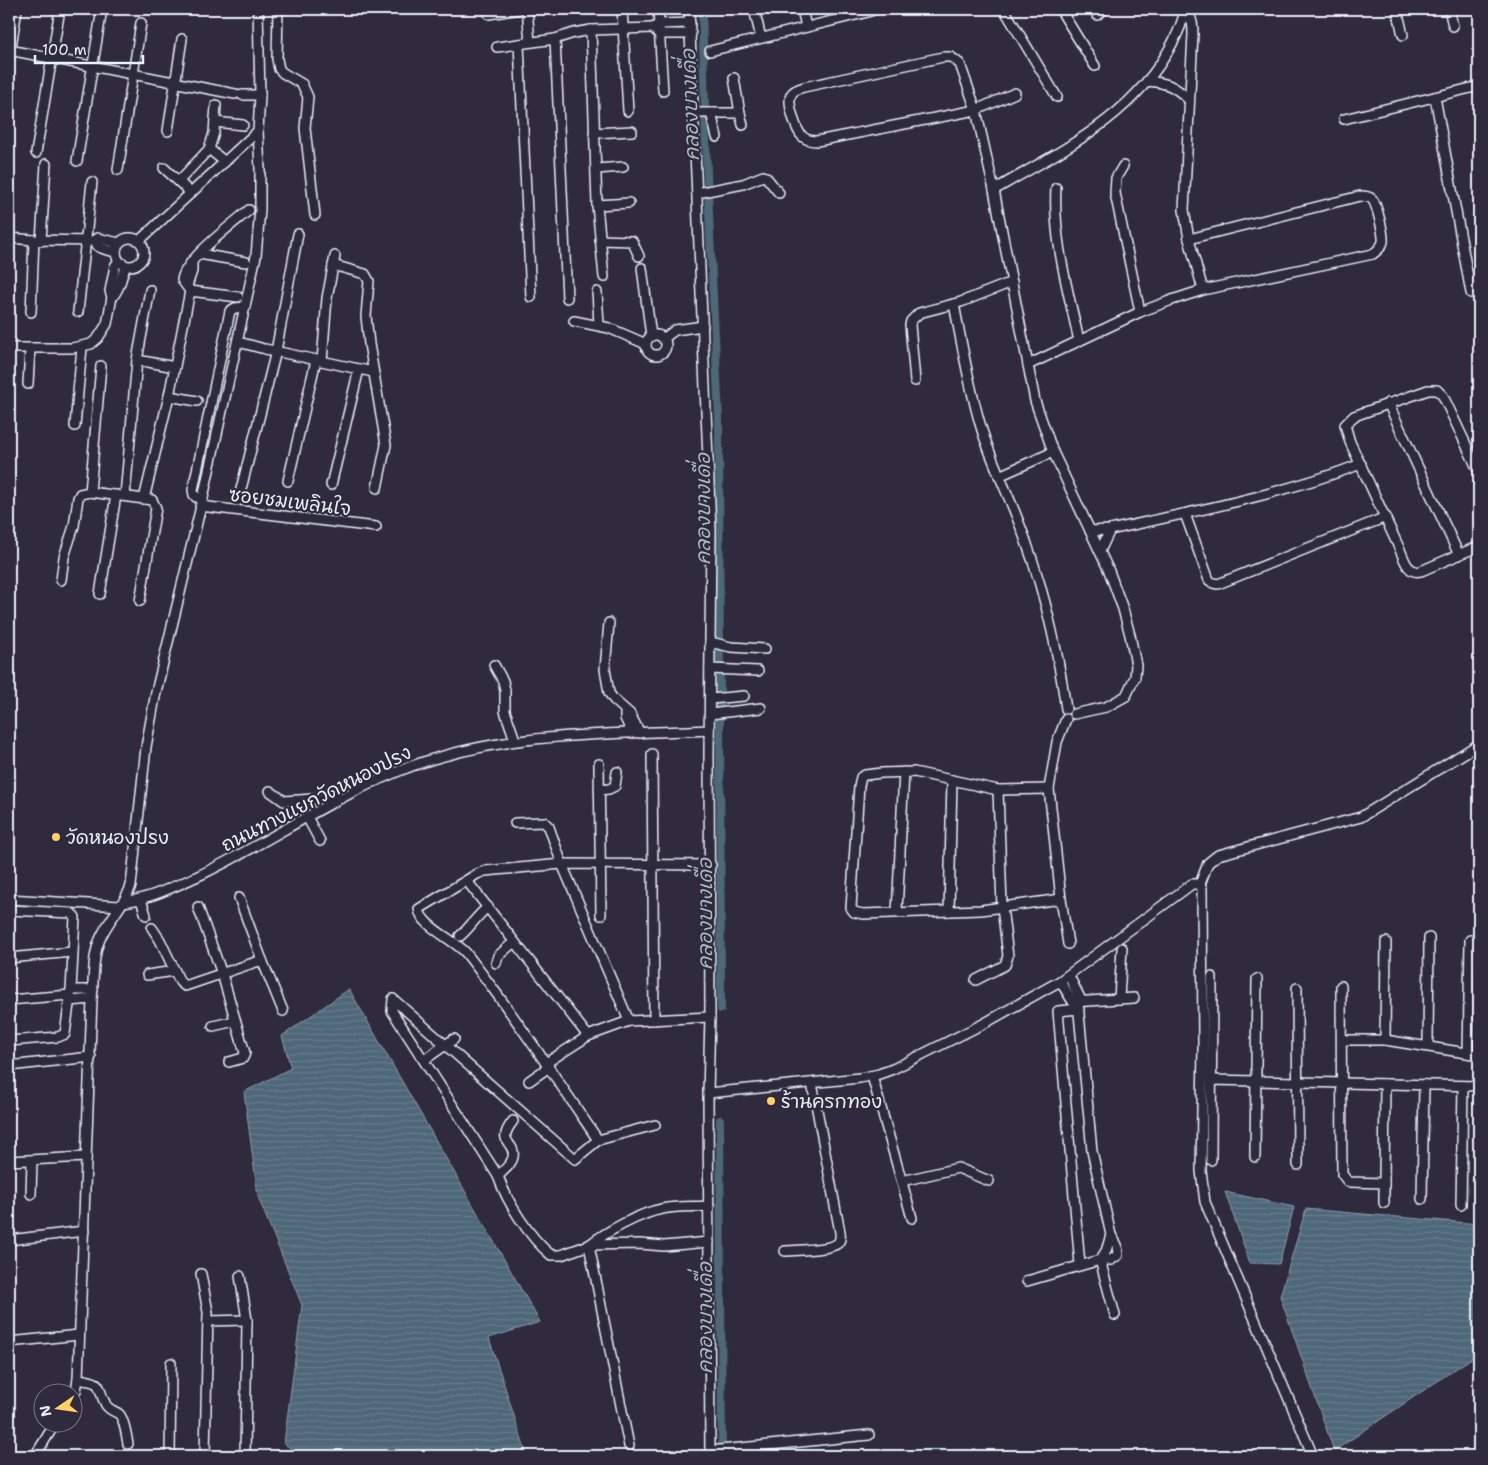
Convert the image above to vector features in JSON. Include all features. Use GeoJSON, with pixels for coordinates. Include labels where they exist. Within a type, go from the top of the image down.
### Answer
{"type":"FeatureCollection","features":[{"type":"Feature","properties":{"kind":"street"},"geometry":{"type":"LineString","coordinates":[[17,9],[9,53],[51,58],[239,94],[260,95]]}},
{"type":"Feature","properties":{"kind":"street"},"geometry":{"type":"LineString","coordinates":[[36,153],[60,9]]}},
{"type":"Feature","properties":{"kind":"street"},"geometry":{"type":"LineString","coordinates":[[258,9],[268,24],[279,69],[282,73],[302,84],[308,97],[305,135],[315,215]]}},
{"type":"Feature","properties":{"kind":"street"},"geometry":{"type":"LineString","coordinates":[[78,1382],[92,999],[98,943],[131,886],[146,746],[153,710],[223,406],[253,346],[246,307],[256,256],[260,209],[258,131],[260,95],[268,24],[278,9]]}},
{"type":"Feature","properties":{"kind":"street"},"geometry":{"type":"LineString","coordinates":[[489,14],[520,9]]}},
{"type":"Feature","properties":{"kind":"street"},"geometry":{"type":"LineString","coordinates":[[527,9],[530,42]]}},
{"type":"Feature","properties":{"kind":"street"},"geometry":{"type":"LineString","coordinates":[[622,9],[628,111]]}},
{"type":"Feature","properties":{"kind":"street"},"geometry":{"type":"LineString","coordinates":[[658,9],[657,29],[663,91]]}},
{"type":"Feature","properties":{"kind":"street"},"geometry":{"type":"LineString","coordinates":[[689,9],[702,113],[704,191],[703,326],[716,643],[716,713],[709,730],[711,866],[708,1093],[713,1452],[869,1436]]}},
{"type":"Feature","properties":{"kind":"street"},"geometry":{"type":"LineString","coordinates":[[754,9],[761,38]]}},
{"type":"Feature","properties":{"kind":"street"},"geometry":{"type":"LineString","coordinates":[[802,9],[806,27]]}},
{"type":"Feature","properties":{"kind":"street"},"geometry":{"type":"LineString","coordinates":[[710,51],[806,27],[852,12],[876,9]]}},
{"type":"Feature","properties":{"kind":"street"},"geometry":{"type":"LineString","coordinates":[[1004,9],[1057,97]]}},
{"type":"Feature","properties":{"kind":"street"},"geometry":{"type":"LineString","coordinates":[[1060,9],[1094,66]]}},
{"type":"Feature","properties":{"kind":"street"},"geometry":{"type":"LineString","coordinates":[[994,190],[1107,121],[1129,102],[1165,56],[1180,29],[1185,9]]}},
{"type":"Feature","properties":{"kind":"street"},"geometry":{"type":"LineString","coordinates":[[1185,9],[1190,14],[1193,28],[1184,210],[1189,239],[1203,290]]}},
{"type":"Feature","properties":{"kind":"street"},"geometry":{"type":"LineString","coordinates":[[1397,9],[1403,36]]}},
{"type":"Feature","properties":{"kind":"street"},"geometry":{"type":"LineString","coordinates":[[1449,9],[1453,26]]}},
{"type":"Feature","properties":{"kind":"street"},"geometry":{"type":"LineString","coordinates":[[77,161],[101,15]]}},
{"type":"Feature","properties":{"kind":"street"},"geometry":{"type":"LineString","coordinates":[[118,170],[142,23]]}},
{"type":"Feature","properties":{"kind":"street"},"geometry":{"type":"LineString","coordinates":[[657,29],[690,23]]}},
{"type":"Feature","properties":{"kind":"street"},"geometry":{"type":"LineString","coordinates":[[498,47],[554,39],[591,30],[657,29],[691,34]]}},
{"type":"Feature","properties":{"kind":"street"},"geometry":{"type":"LineString","coordinates":[[591,30],[597,205],[604,277]]}},
{"type":"Feature","properties":{"kind":"street"},"geometry":{"type":"LineString","coordinates":[[168,131],[182,39]]}},
{"type":"Feature","properties":{"kind":"street"},"geometry":{"type":"LineString","coordinates":[[554,39],[567,298]]}},
{"type":"Feature","properties":{"kind":"street"},"geometry":{"type":"LineString","coordinates":[[520,44],[531,297]]}},
{"type":"Feature","properties":{"kind":"street"},"geometry":{"type":"LineString","coordinates":[[1015,93],[976,110],[816,141],[808,140],[801,135],[790,105],[791,95],[795,90],[804,87],[933,59],[950,57],[960,64],[976,110],[994,190],[1035,401],[1053,452],[1100,552],[1123,609],[1136,666],[1135,676],[1126,696],[1118,702],[1106,707],[1068,714]]}},
{"type":"Feature","properties":{"kind":"street"},"geometry":{"type":"LineString","coordinates":[[734,78],[743,125]]}},
{"type":"Feature","properties":{"kind":"street"},"geometry":{"type":"LineString","coordinates":[[1147,81],[1165,83],[1172,86],[1189,100]]}},
{"type":"Feature","properties":{"kind":"street"},"geometry":{"type":"LineString","coordinates":[[1344,119],[1479,86]]}},
{"type":"Feature","properties":{"kind":"street"},"geometry":{"type":"LineString","coordinates":[[1435,97],[1472,293]]}},
{"type":"Feature","properties":{"kind":"street"},"geometry":{"type":"LineString","coordinates":[[179,181],[209,148],[216,122],[216,105]]}},
{"type":"Feature","properties":{"kind":"street"},"geometry":{"type":"LineString","coordinates":[[702,113],[740,113]]}},
{"type":"Feature","properties":{"kind":"street"},"geometry":{"type":"LineString","coordinates":[[702,113],[717,137]]}},
{"type":"Feature","properties":{"kind":"street"},"geometry":{"type":"LineString","coordinates":[[216,122],[243,125]]}},
{"type":"Feature","properties":{"kind":"street"},"geometry":{"type":"LineString","coordinates":[[139,241],[258,131]]}},
{"type":"Feature","properties":{"kind":"street"},"geometry":{"type":"LineString","coordinates":[[594,133],[632,131]]}},
{"type":"Feature","properties":{"kind":"street"},"geometry":{"type":"LineString","coordinates":[[209,148],[225,162]]}},
{"type":"Feature","properties":{"kind":"street"},"geometry":{"type":"LineString","coordinates":[[31,312],[46,164]]}},
{"type":"Feature","properties":{"kind":"street"},"geometry":{"type":"LineString","coordinates":[[1123,166],[1116,178],[1115,193],[1140,312]]}},
{"type":"Feature","properties":{"kind":"street"},"geometry":{"type":"LineString","coordinates":[[596,169],[624,167]]}},
{"type":"Feature","properties":{"kind":"street"},"geometry":{"type":"LineString","coordinates":[[164,168],[191,193]]}},
{"type":"Feature","properties":{"kind":"street"},"geometry":{"type":"LineString","coordinates":[[704,191],[743,184],[763,176],[779,193]]}},
{"type":"Feature","properties":{"kind":"street"},"geometry":{"type":"LineString","coordinates":[[78,312],[90,241],[92,182]]}},
{"type":"Feature","properties":{"kind":"street"},"geometry":{"type":"LineString","coordinates":[[1056,188],[1055,209],[1058,237],[1079,341]]}},
{"type":"Feature","properties":{"kind":"street"},"geometry":{"type":"LineString","coordinates":[[1028,365],[1140,312],[1203,290],[1373,254],[1382,244],[1383,237],[1376,205],[1367,196],[1360,196],[1189,239]]}},
{"type":"Feature","properties":{"kind":"street"},"geometry":{"type":"LineString","coordinates":[[597,205],[629,203]]}},
{"type":"Feature","properties":{"kind":"street"},"geometry":{"type":"LineString","coordinates":[[238,297],[189,288],[184,283],[183,276],[186,268],[199,254],[249,210]]}},
{"type":"Feature","properties":{"kind":"street"},"geometry":{"type":"LineString","coordinates":[[238,502],[276,351],[298,234]]}},
{"type":"Feature","properties":{"kind":"street"},"geometry":{"type":"LineString","coordinates":[[9,238],[37,241],[90,241],[96,246],[120,255],[136,265],[143,258],[144,249],[139,241],[130,238],[122,240],[120,255],[122,274],[117,293],[112,297],[103,332],[91,344],[82,347],[9,348]]}},
{"type":"Feature","properties":{"kind":"street"},"geometry":{"type":"LineString","coordinates":[[600,240],[632,241],[639,256]]}},
{"type":"Feature","properties":{"kind":"street"},"geometry":{"type":"LineString","coordinates":[[199,254],[246,262]]}},
{"type":"Feature","properties":{"kind":"street"},"geometry":{"type":"LineString","coordinates":[[288,481],[319,360],[334,261],[368,276],[367,327],[386,446],[377,488]]}},
{"type":"Feature","properties":{"kind":"street"},"geometry":{"type":"LineString","coordinates":[[574,321],[599,324],[649,340],[658,336],[663,339],[665,348],[659,355],[650,353],[649,340],[642,268]]}},
{"type":"Feature","properties":{"kind":"street"},"geometry":{"type":"LineString","coordinates":[[915,381],[910,331],[911,321],[919,313],[954,304],[1012,282]]}},
{"type":"Feature","properties":{"kind":"street"},"geometry":{"type":"LineString","coordinates":[[144,498],[175,368],[189,288]]}},
{"type":"Feature","properties":{"kind":"street"},"geometry":{"type":"LineString","coordinates":[[100,594],[121,495],[137,360],[150,290]]}},
{"type":"Feature","properties":{"kind":"street"},"geometry":{"type":"LineString","coordinates":[[597,292],[599,324]]}},
{"type":"Feature","properties":{"kind":"street"},"geometry":{"type":"LineString","coordinates":[[954,304],[971,391],[981,426],[1016,516],[1044,598],[1059,662],[1068,714],[1057,742],[1049,789],[1068,944]]}},
{"type":"Feature","properties":{"kind":"street"},"geometry":{"type":"LineString","coordinates":[[201,502],[194,495],[193,490],[204,402],[230,311],[235,308],[246,307]]}},
{"type":"Feature","properties":{"kind":"street"},"geometry":{"type":"LineString","coordinates":[[663,339],[675,330],[703,326]]}},
{"type":"Feature","properties":{"kind":"street"},"geometry":{"type":"LineString","coordinates":[[253,346],[373,372]]}},
{"type":"Feature","properties":{"kind":"street"},"geometry":{"type":"LineString","coordinates":[[75,426],[82,347]]}},
{"type":"Feature","properties":{"kind":"street"},"geometry":{"type":"LineString","coordinates":[[28,384],[30,348]]}},
{"type":"Feature","properties":{"kind":"street"},"geometry":{"type":"LineString","coordinates":[[137,360],[175,368]]}},
{"type":"Feature","properties":{"kind":"street"},"geometry":{"type":"LineString","coordinates":[[90,492],[101,366]]}},
{"type":"Feature","properties":{"kind":"street"},"geometry":{"type":"LineString","coordinates":[[332,485],[360,369]]}},
{"type":"Feature","properties":{"kind":"street"},"geometry":{"type":"LineString","coordinates":[[1479,472],[1440,392],[1437,390],[1428,390],[1388,403],[1354,416],[1345,425],[1346,434],[1407,565],[1413,571],[1422,571],[1479,546]]}},
{"type":"Feature","properties":{"kind":"street"},"geometry":{"type":"LineString","coordinates":[[169,396],[223,406]]}},
{"type":"Feature","properties":{"kind":"street"},"geometry":{"type":"LineString","coordinates":[[1388,403],[1459,555]]}},
{"type":"Feature","properties":{"kind":"street"},"geometry":{"type":"LineString","coordinates":[[999,476],[1053,452]]}},
{"type":"Feature","properties":{"kind":"street"},"geometry":{"type":"LineString","coordinates":[[1090,531],[1110,530],[1185,514],[1294,486],[1361,464]]}},
{"type":"Feature","properties":{"kind":"street"},"geometry":{"type":"LineString","coordinates":[[61,580],[64,557],[74,526],[80,494],[90,492],[144,498],[154,502],[156,508],[140,601]]}},
{"type":"Feature","properties":{"kind":"street","name":"ซอยชมเพลินใจ"},"geometry":{"type":"LineString","coordinates":[[201,502],[376,527]]}},
{"type":"Feature","properties":{"kind":"street"},"geometry":{"type":"LineString","coordinates":[[1185,514],[1209,580],[1218,584],[1386,517]]}},
{"type":"Feature","properties":{"kind":"street"},"geometry":{"type":"LineString","coordinates":[[1100,552],[1110,530]]}},
{"type":"Feature","properties":{"kind":"street"},"geometry":{"type":"LineString","coordinates":[[609,623],[605,669],[606,681],[609,693],[625,710],[625,718],[636,733]]}},
{"type":"Feature","properties":{"kind":"street"},"geometry":{"type":"LineString","coordinates":[[716,643],[732,647],[765,649]]}},
{"type":"Feature","properties":{"kind":"street"},"geometry":{"type":"LineString","coordinates":[[494,665],[503,680],[505,711],[515,740]]}},
{"type":"Feature","properties":{"kind":"street"},"geometry":{"type":"LineString","coordinates":[[716,669],[758,671]]}},
{"type":"Feature","properties":{"kind":"street"},"geometry":{"type":"LineString","coordinates":[[715,699],[744,696]]}},
{"type":"Feature","properties":{"kind":"street"},"geometry":{"type":"LineString","coordinates":[[716,713],[760,708]]}},
{"type":"Feature","properties":{"kind":"street","name":"ถนนทางแยกวัดหนองปรง"},"geometry":{"type":"LineString","coordinates":[[9,899],[122,904],[144,909],[162,892],[218,867],[308,820],[345,797],[397,771],[425,761],[463,750],[515,740],[709,730]]}},
{"type":"Feature","properties":{"kind":"street"},"geometry":{"type":"LineString","coordinates":[[1312,1456],[1205,1202],[1201,1171],[1203,1047],[1202,889],[1200,884],[1208,863],[1218,856],[1361,817],[1479,744]]}},
{"type":"Feature","properties":{"kind":"street"},"geometry":{"type":"LineString","coordinates":[[652,754],[654,1020]]}},
{"type":"Feature","properties":{"kind":"street"},"geometry":{"type":"LineString","coordinates":[[598,764],[601,915]]}},
{"type":"Feature","properties":{"kind":"street"},"geometry":{"type":"LineString","coordinates":[[599,790],[609,790],[615,786],[617,772]]}},
{"type":"Feature","properties":{"kind":"street"},"geometry":{"type":"LineString","coordinates":[[1049,789],[998,790],[924,774],[904,772],[865,775],[861,777],[858,786],[851,903],[852,908],[857,913],[981,910],[1061,899]]}},
{"type":"Feature","properties":{"kind":"street"},"geometry":{"type":"LineString","coordinates":[[897,912],[904,772]]}},
{"type":"Feature","properties":{"kind":"street"},"geometry":{"type":"LineString","coordinates":[[949,911],[952,780]]}},
{"type":"Feature","properties":{"kind":"street"},"geometry":{"type":"LineString","coordinates":[[976,980],[1004,965],[1007,961],[1002,907],[998,790]]}},
{"type":"Feature","properties":{"kind":"street"},"geometry":{"type":"LineString","coordinates":[[270,791],[284,801],[345,797]]}},
{"type":"Feature","properties":{"kind":"street"},"geometry":{"type":"LineString","coordinates":[[308,820],[320,842]]}},
{"type":"Feature","properties":{"kind":"street"},"geometry":{"type":"LineString","coordinates":[[515,823],[544,822],[549,827],[562,864],[629,1021]]}},
{"type":"Feature","properties":{"kind":"street"},"geometry":{"type":"LineString","coordinates":[[598,1140],[547,1065],[464,951],[443,935],[420,913],[419,909],[477,874],[485,872],[562,864],[711,866]]}},
{"type":"Feature","properties":{"kind":"street"},"geometry":{"type":"LineString","coordinates":[[467,880],[588,1036]]}},
{"type":"Feature","properties":{"kind":"street"},"geometry":{"type":"LineString","coordinates":[[708,1093],[872,1076],[893,1068],[986,1023],[1069,976],[1192,884],[1200,884]]}},
{"type":"Feature","properties":{"kind":"street"},"geometry":{"type":"LineString","coordinates":[[239,898],[283,1012]]}},
{"type":"Feature","properties":{"kind":"street"},"geometry":{"type":"LineString","coordinates":[[198,907],[222,974],[245,1056],[230,1062]]}},
{"type":"Feature","properties":{"kind":"street"},"geometry":{"type":"LineString","coordinates":[[460,936],[470,927],[479,914],[488,907]]}},
{"type":"Feature","properties":{"kind":"street"},"geometry":{"type":"LineString","coordinates":[[9,910],[71,913],[75,917],[67,1030],[62,1036],[9,1041]]}},
{"type":"Feature","properties":{"kind":"street"},"geometry":{"type":"LineString","coordinates":[[152,928],[182,984],[187,986],[262,960]]}},
{"type":"Feature","properties":{"kind":"street"},"geometry":{"type":"LineString","coordinates":[[1428,1046],[1429,938]]}},
{"type":"Feature","properties":{"kind":"street"},"geometry":{"type":"LineString","coordinates":[[1468,1053],[1470,940]]}},
{"type":"Feature","properties":{"kind":"street"},"geometry":{"type":"LineString","coordinates":[[496,963],[498,956],[514,942]]}},
{"type":"Feature","properties":{"kind":"street"},"geometry":{"type":"LineString","coordinates":[[1385,1040],[1386,942]]}},
{"type":"Feature","properties":{"kind":"street"},"geometry":{"type":"LineString","coordinates":[[1119,999],[1122,948]]}},
{"type":"Feature","properties":{"kind":"street"},"geometry":{"type":"LineString","coordinates":[[9,958],[72,952]]}},
{"type":"Feature","properties":{"kind":"street"},"geometry":{"type":"LineString","coordinates":[[147,975],[175,971]]}},
{"type":"Feature","properties":{"kind":"street"},"geometry":{"type":"LineString","coordinates":[[1027,1281],[1100,1260],[1106,1251],[1111,1235],[1092,1151],[1078,1006],[1080,998],[1069,976]]}},
{"type":"Feature","properties":{"kind":"street"},"geometry":{"type":"LineString","coordinates":[[1211,1160],[1212,977]]}},
{"type":"Feature","properties":{"kind":"street"},"geometry":{"type":"LineString","coordinates":[[1255,1157],[1257,979]]}},
{"type":"Feature","properties":{"kind":"street"},"geometry":{"type":"LineString","coordinates":[[1060,981],[1070,999],[1078,1006]]}},
{"type":"Feature","properties":{"kind":"street"},"geometry":{"type":"LineString","coordinates":[[1341,986],[1342,1174],[1348,1182],[1384,1183]]}},
{"type":"Feature","properties":{"kind":"street"},"geometry":{"type":"LineString","coordinates":[[1298,988],[1298,1165]]}},
{"type":"Feature","properties":{"kind":"street"},"geometry":{"type":"LineString","coordinates":[[9,1000],[70,996],[93,990]]}},
{"type":"Feature","properties":{"kind":"street"},"geometry":{"type":"LineString","coordinates":[[70,996],[92,999]]}},
{"type":"Feature","properties":{"kind":"street"},"geometry":{"type":"LineString","coordinates":[[1080,1266],[1058,1012],[1078,1006],[1134,998]]}},
{"type":"Feature","properties":{"kind":"street"},"geometry":{"type":"LineString","coordinates":[[655,1125],[598,1140],[575,1159],[392,999],[392,1012],[498,1176],[520,1219],[551,1255],[561,1255],[589,1246],[640,1244],[664,1246],[709,1242]]}},
{"type":"Feature","properties":{"kind":"street"},"geometry":{"type":"LineString","coordinates":[[529,1080],[588,1036],[629,1021],[710,1017]]}},
{"type":"Feature","properties":{"kind":"street"},"geometry":{"type":"LineString","coordinates":[[213,1026],[235,1021]]}},
{"type":"Feature","properties":{"kind":"street"},"geometry":{"type":"LineString","coordinates":[[424,1060],[454,1039]]}},
{"type":"Feature","properties":{"kind":"street"},"geometry":{"type":"LineString","coordinates":[[1342,1040],[1385,1040],[1479,1055]]}},
{"type":"Feature","properties":{"kind":"street"},"geometry":{"type":"LineString","coordinates":[[9,1066],[91,1057]]}},
{"type":"Feature","properties":{"kind":"street"},"geometry":{"type":"LineString","coordinates":[[872,1076],[912,1218]]}},
{"type":"Feature","properties":{"kind":"street"},"geometry":{"type":"LineString","coordinates":[[1211,1080],[1479,1086]]}},
{"type":"Feature","properties":{"kind":"street"},"geometry":{"type":"LineString","coordinates":[[785,1250],[829,1246],[838,1243],[840,1239],[840,1227],[812,1083]]}},
{"type":"Feature","properties":{"kind":"street"},"geometry":{"type":"LineString","coordinates":[[1384,1203],[1385,1084]]}},
{"type":"Feature","properties":{"kind":"street"},"geometry":{"type":"LineString","coordinates":[[1422,1199],[1424,1085]]}},
{"type":"Feature","properties":{"kind":"street"},"geometry":{"type":"LineString","coordinates":[[1461,1205],[1463,1086]]}},
{"type":"Feature","properties":{"kind":"street"},"geometry":{"type":"LineString","coordinates":[[498,1176],[513,1157],[505,1132],[513,1121]]}},
{"type":"Feature","properties":{"kind":"street"},"geometry":{"type":"LineString","coordinates":[[9,1161],[86,1157]]}},
{"type":"Feature","properties":{"kind":"street"},"geometry":{"type":"LineString","coordinates":[[31,1194],[32,1160]]}},
{"type":"Feature","properties":{"kind":"street"},"geometry":{"type":"LineString","coordinates":[[902,1181],[953,1168],[964,1170],[989,1181]]}},
{"type":"Feature","properties":{"kind":"street"},"geometry":{"type":"LineString","coordinates":[[589,1246],[600,1236],[649,1212],[668,1208],[709,1206]]}},
{"type":"Feature","properties":{"kind":"street"},"geometry":{"type":"LineString","coordinates":[[9,1240],[84,1231]]}},
{"type":"Feature","properties":{"kind":"street"},"geometry":{"type":"LineString","coordinates":[[589,1246],[629,1446]]}},
{"type":"Feature","properties":{"kind":"street"},"geometry":{"type":"LineString","coordinates":[[1100,1260],[1115,1315]]}},
{"type":"Feature","properties":{"kind":"street"},"geometry":{"type":"LineString","coordinates":[[201,1274],[208,1321],[205,1456]]}},
{"type":"Feature","properties":{"kind":"street"},"geometry":{"type":"LineString","coordinates":[[240,1276],[247,1320],[245,1456]]}},
{"type":"Feature","properties":{"kind":"street"},"geometry":{"type":"LineString","coordinates":[[208,1321],[247,1320]]}},
{"type":"Feature","properties":{"kind":"street"},"geometry":{"type":"LineString","coordinates":[[9,1342],[79,1335]]}},
{"type":"Feature","properties":{"kind":"street"},"geometry":{"type":"LineString","coordinates":[[170,1456],[171,1363]]}},
{"type":"Feature","properties":{"kind":"street"},"geometry":{"type":"LineString","coordinates":[[78,1379],[97,1384],[107,1407],[120,1414],[128,1444]]}},
{"type":"Feature","properties":{"kind":"street"},"geometry":{"type":"LineString","coordinates":[[35,1456],[50,1432]]}},
{"type":"Feature","properties":{"kind":"water"},"geometry":{"type":"Polygon","coordinates":[[[349,989],[540,1322],[489,1338],[527,1456],[299,1456],[284,1443],[302,1305],[258,1197],[244,1092],[291,1068],[282,1036],[349,989]]]}},
{"type":"Feature","properties":{"kind":"water"},"geometry":{"type":"Polygon","coordinates":[[[1225,1192],[1294,1207],[1279,1264],[1250,1263],[1225,1192]]]}},
{"type":"Feature","properties":{"kind":"water"},"geometry":{"type":"Polygon","coordinates":[[[1306,1209],[1479,1224],[1479,1353],[1334,1451],[1280,1296],[1306,1209]]]}},
{"type":"Feature","properties":{"kind":"waterway","name":"คลองบางเดื่อ"},"geometry":{"type":"LineString","coordinates":[[702,9],[707,173],[719,418],[721,1009]]}},
{"type":"Feature","properties":{"kind":"waterway","name":"คลองบางเดื่อ"},"geometry":{"type":"LineString","coordinates":[[720,1120],[722,1456]]}},
{"type":"Feature","properties":{"kind":"place","name":"วัดหนองปรง"},"geometry":{"type":"Point","coordinates":[56,837]}},
{"type":"Feature","properties":{"kind":"place","name":"ร้านครกทอง"},"geometry":{"type":"Point","coordinates":[771,1101]}}]}
